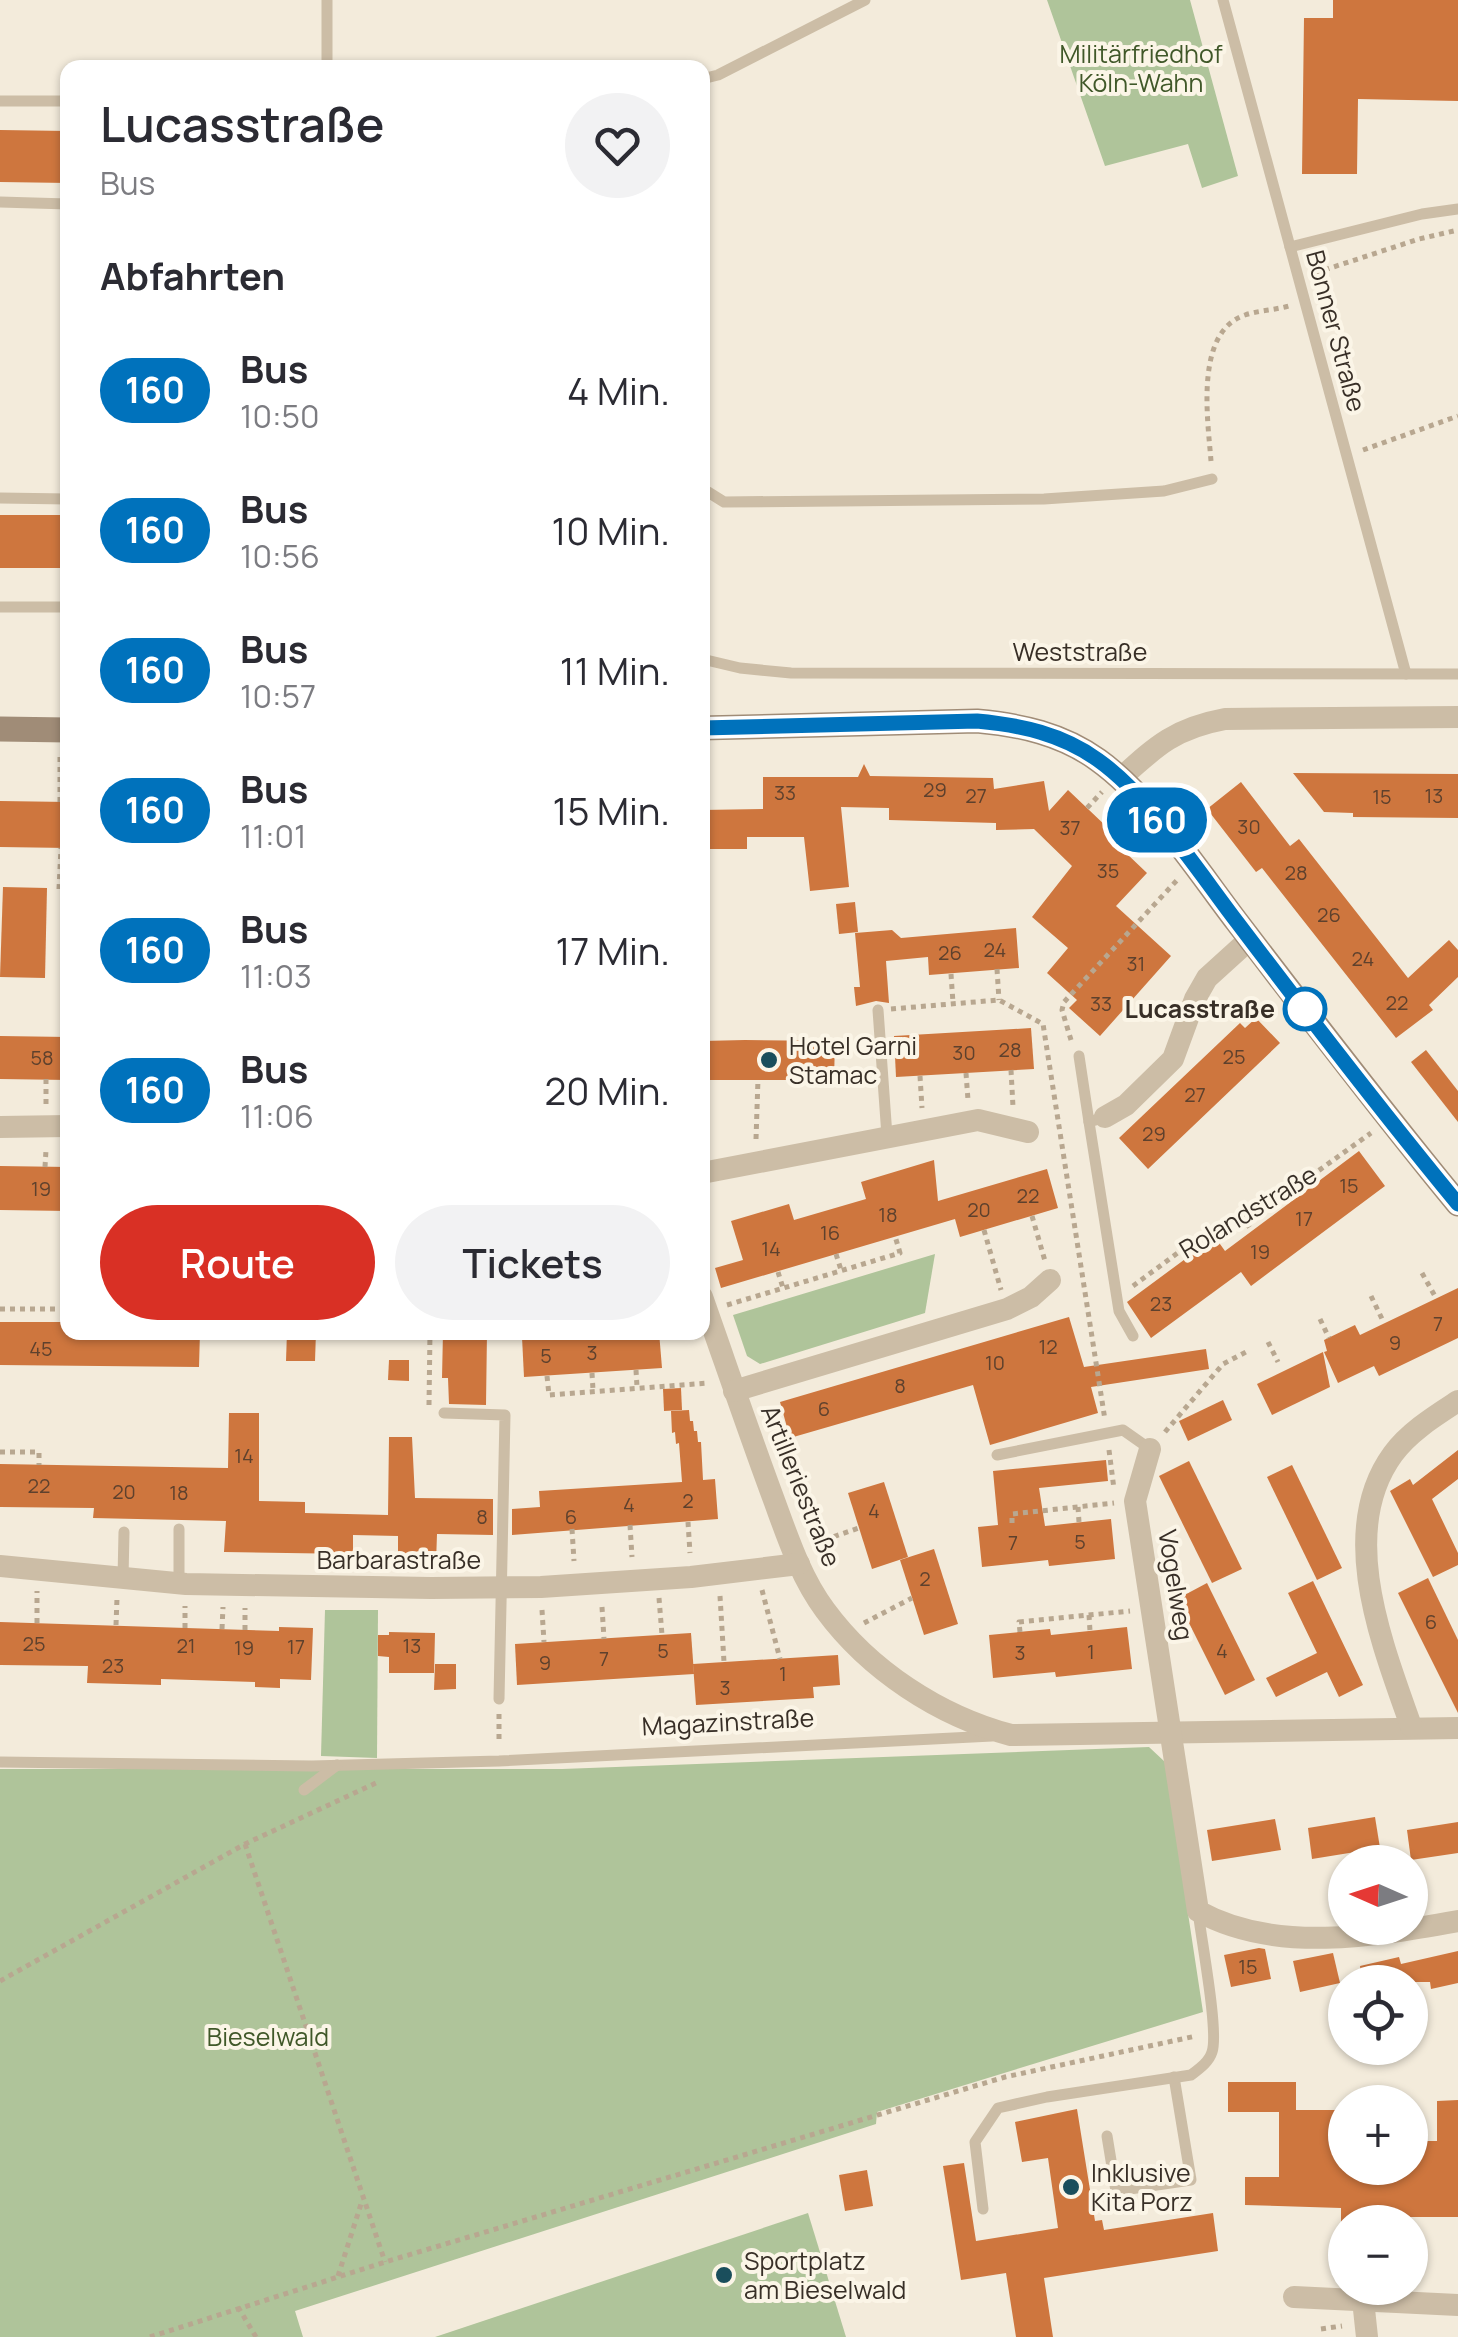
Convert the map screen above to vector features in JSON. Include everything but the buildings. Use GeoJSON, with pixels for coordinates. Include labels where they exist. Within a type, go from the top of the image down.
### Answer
{"type":"FeatureCollection","features":[{"type":"Feature","properties":{"kind":"main road"},"geometry":{"type":"LineString","coordinates":[[710,728],[977,721],[1017,725],[1076,746],[1250,939],[1458,1204]]}},
{"type":"Feature","properties":{"kind":"main road"},"geometry":{"type":"LineString","coordinates":[[0,729],[60,737]]}},
{"type":"Feature","properties":{"kind":"street"},"geometry":{"type":"LineString","coordinates":[[1114,789],[1160,743],[1192,725],[1224,719],[1458,718]]}},
{"type":"Feature","properties":{"kind":"street"},"geometry":{"type":"LineString","coordinates":[[1097,1120],[1126,1106],[1173,1059],[1207,978],[1250,939]]}},
{"type":"Feature","properties":{"kind":"street"},"geometry":{"type":"LineString","coordinates":[[710,1171],[978,1120],[1021,1129]]}},
{"type":"Feature","properties":{"kind":"street"},"geometry":{"type":"LineString","coordinates":[[0,1127],[60,1126]]}},
{"type":"Feature","properties":{"kind":"street","name":"Artilleriestraße"},"geometry":{"type":"LineString","coordinates":[[732,1386],[1007,1309],[1032,1297],[1050,1280]]}},
{"type":"Feature","properties":{"kind":"street","name":"Artilleriestraße"},"geometry":{"type":"LineString","coordinates":[[710,1319],[796,1557],[822,1606],[872,1661],[904,1684],[985,1728],[1011,1736]]}},
{"type":"Feature","properties":{"kind":"street"},"geometry":{"type":"LineString","coordinates":[[1411,1726],[1376,1616],[1367,1554],[1372,1500],[1392,1455],[1458,1401]]}},
{"type":"Feature","properties":{"kind":"street","name":"Vogelweg"},"geometry":{"type":"LineString","coordinates":[[1150,1449],[1135,1501],[1198,1912]]}},
{"type":"Feature","properties":{"kind":"street","name":"Barbarastraße"},"geometry":{"type":"LineString","coordinates":[[0,1566],[179,1583],[300,1588],[500,1588],[691,1577],[796,1557]]}},
{"type":"Feature","properties":{"kind":"street","name":"Magazinstraße"},"geometry":{"type":"LineString","coordinates":[[1011,1736],[1171,1730],[1458,1728]]}},
{"type":"Feature","properties":{"kind":"street"},"geometry":{"type":"LineString","coordinates":[[1198,1912],[1221,1924],[1313,1937],[1378,1935],[1458,1922]]}},
{"type":"Feature","properties":{"kind":"street"},"geometry":{"type":"LineString","coordinates":[[1294,2297],[1328,2298]]}},
{"type":"Feature","properties":{"kind":"street"},"geometry":{"type":"LineString","coordinates":[[1428,2303],[1458,2305]]}},
{"type":"Feature","properties":{"kind":"street"},"geometry":{"type":"LineString","coordinates":[[1364,2305],[1367,2337]]}},
{"type":"Feature","properties":{"kind":"lane"},"geometry":{"type":"LineString","coordinates":[[327,0],[327,60]]}},
{"type":"Feature","properties":{"kind":"lane"},"geometry":{"type":"LineString","coordinates":[[710,77],[865,0]]}},
{"type":"Feature","properties":{"kind":"lane","name":"Bonner Straße"},"geometry":{"type":"LineString","coordinates":[[1223,0],[1406,674]]}},
{"type":"Feature","properties":{"kind":"lane"},"geometry":{"type":"LineString","coordinates":[[0,101],[60,102]]}},
{"type":"Feature","properties":{"kind":"lane"},"geometry":{"type":"LineString","coordinates":[[0,202],[60,204]]}},
{"type":"Feature","properties":{"kind":"lane"},"geometry":{"type":"LineString","coordinates":[[1290,247],[1422,214],[1458,210]]}},
{"type":"Feature","properties":{"kind":"lane"},"geometry":{"type":"LineString","coordinates":[[710,493],[724,502],[1044,499],[1164,491],[1212,479]]}},
{"type":"Feature","properties":{"kind":"lane"},"geometry":{"type":"LineString","coordinates":[[0,498],[60,499]]}},
{"type":"Feature","properties":{"kind":"lane"},"geometry":{"type":"LineString","coordinates":[[0,607],[60,607]]}},
{"type":"Feature","properties":{"kind":"lane","name":"Weststraße"},"geometry":{"type":"LineString","coordinates":[[710,661],[791,674],[1458,674]]}},
{"type":"Feature","properties":{"kind":"lane"},"geometry":{"type":"LineString","coordinates":[[878,1010],[887,1136]]}},
{"type":"Feature","properties":{"kind":"lane"},"geometry":{"type":"LineString","coordinates":[[1079,1056],[1097,1120],[1119,1312],[1133,1336]]}},
{"type":"Feature","properties":{"kind":"lane"},"geometry":{"type":"LineString","coordinates":[[444,1413],[504,1415],[499,1699]]}},
{"type":"Feature","properties":{"kind":"lane"},"geometry":{"type":"LineString","coordinates":[[996,1456],[1123,1430],[1150,1449]]}},
{"type":"Feature","properties":{"kind":"lane"},"geometry":{"type":"LineString","coordinates":[[179,1583],[180,1529]]}},
{"type":"Feature","properties":{"kind":"lane"},"geometry":{"type":"LineString","coordinates":[[123,1578],[124,1532]]}},
{"type":"Feature","properties":{"kind":"lane","name":"Magazinstraße"},"geometry":{"type":"LineString","coordinates":[[0,1762],[499,1762],[1011,1736]]}},
{"type":"Feature","properties":{"kind":"lane"},"geometry":{"type":"LineString","coordinates":[[304,1790],[337,1765]]}},
{"type":"Feature","properties":{"kind":"lane"},"geometry":{"type":"LineString","coordinates":[[983,2209],[975,2142],[998,2108],[1191,2075],[1203,2065],[1212,2052],[1214,2032],[1198,1912]]}},
{"type":"Feature","properties":{"kind":"lane"},"geometry":{"type":"LineString","coordinates":[[1106,2136],[1116,2192],[1191,2180],[1174,2078]]}},
{"type":"Feature","properties":{"kind":"path"},"geometry":{"type":"LineString","coordinates":[[1315,283],[1315,273],[1330,266],[1458,230]]}},
{"type":"Feature","properties":{"kind":"path"},"geometry":{"type":"LineString","coordinates":[[1212,479],[1206,386],[1214,347],[1223,331],[1241,316],[1288,306]]}},
{"type":"Feature","properties":{"kind":"path"},"geometry":{"type":"LineString","coordinates":[[1346,456],[1458,416]]}},
{"type":"Feature","properties":{"kind":"path"},"geometry":{"type":"LineString","coordinates":[[1092,779],[1114,789]]}},
{"type":"Feature","properties":{"kind":"path"},"geometry":{"type":"LineString","coordinates":[[1086,808],[1114,789]]}},
{"type":"Feature","properties":{"kind":"path"},"geometry":{"type":"LineString","coordinates":[[1125,852],[1145,832]]}},
{"type":"Feature","properties":{"kind":"path"},"geometry":{"type":"LineString","coordinates":[[59,888],[60,848]]}},
{"type":"Feature","properties":{"kind":"path"},"geometry":{"type":"LineString","coordinates":[[1079,1056],[1062,1010],[1064,1002],[1180,876],[1174,868]]}},
{"type":"Feature","properties":{"kind":"path"},"geometry":{"type":"LineString","coordinates":[[1111,948],[1118,954]]}},
{"type":"Feature","properties":{"kind":"path"},"geometry":{"type":"LineString","coordinates":[[997,970],[999,1000]]}},
{"type":"Feature","properties":{"kind":"path"},"geometry":{"type":"LineString","coordinates":[[951,974],[953,1003]]}},
{"type":"Feature","properties":{"kind":"path"},"geometry":{"type":"LineString","coordinates":[[1079,984],[1086,990]]}},
{"type":"Feature","properties":{"kind":"path"},"geometry":{"type":"LineString","coordinates":[[878,1010],[999,1000],[1043,1024],[1116,1503],[1012,1514],[1012,1523]]}},
{"type":"Feature","properties":{"kind":"path"},"geometry":{"type":"LineString","coordinates":[[1010,1070],[1021,1129]]}},
{"type":"Feature","properties":{"kind":"path"},"geometry":{"type":"LineString","coordinates":[[920,1076],[924,1130]]}},
{"type":"Feature","properties":{"kind":"path"},"geometry":{"type":"LineString","coordinates":[[756,1162],[758,1080]]}},
{"type":"Feature","properties":{"kind":"path","name":"Rolandstraße"},"geometry":{"type":"LineString","coordinates":[[1116,1290],[1140,1282],[1210,1230],[1339,1161],[1378,1128]]}},
{"type":"Feature","properties":{"kind":"path"},"geometry":{"type":"LineString","coordinates":[[1292,1189],[1298,1197]]}},
{"type":"Feature","properties":{"kind":"path"},"geometry":{"type":"LineString","coordinates":[[1241,1215],[1252,1230]]}},
{"type":"Feature","properties":{"kind":"path"},"geometry":{"type":"LineString","coordinates":[[1032,1216],[1050,1280]]}},
{"type":"Feature","properties":{"kind":"path"},"geometry":{"type":"LineString","coordinates":[[984,1230],[1007,1309]]}},
{"type":"Feature","properties":{"kind":"path"},"geometry":{"type":"LineString","coordinates":[[710,1303],[783,1288],[900,1253],[895,1236]]}},
{"type":"Feature","properties":{"kind":"path"},"geometry":{"type":"LineString","coordinates":[[1184,1248],[1190,1256]]}},
{"type":"Feature","properties":{"kind":"path"},"geometry":{"type":"LineString","coordinates":[[836,1254],[841,1271]]}},
{"type":"Feature","properties":{"kind":"path"},"geometry":{"type":"LineString","coordinates":[[778,1272],[783,1288]]}},
{"type":"Feature","properties":{"kind":"path"},"geometry":{"type":"LineString","coordinates":[[1422,1273],[1436,1298]]}},
{"type":"Feature","properties":{"kind":"path"},"geometry":{"type":"LineString","coordinates":[[1140,1282],[1145,1290]]}},
{"type":"Feature","properties":{"kind":"path"},"geometry":{"type":"LineString","coordinates":[[1371,1296],[1384,1323]]}},
{"type":"Feature","properties":{"kind":"path"},"geometry":{"type":"LineString","coordinates":[[0,1309],[60,1310]]}},
{"type":"Feature","properties":{"kind":"path"},"geometry":{"type":"LineString","coordinates":[[42,1309],[42,1322]]}},
{"type":"Feature","properties":{"kind":"path"},"geometry":{"type":"LineString","coordinates":[[1320,1319],[1329,1338]]}},
{"type":"Feature","properties":{"kind":"path"},"geometry":{"type":"LineString","coordinates":[[430,1340],[428,1413],[444,1413]]}},
{"type":"Feature","properties":{"kind":"path"},"geometry":{"type":"LineString","coordinates":[[1268,1342],[1278,1362]]}},
{"type":"Feature","properties":{"kind":"path"},"geometry":{"type":"LineString","coordinates":[[1150,1449],[1223,1364],[1246,1352]]}},
{"type":"Feature","properties":{"kind":"path"},"geometry":{"type":"LineString","coordinates":[[636,1370],[637,1388]]}},
{"type":"Feature","properties":{"kind":"path"},"geometry":{"type":"LineString","coordinates":[[592,1373],[593,1391]]}},
{"type":"Feature","properties":{"kind":"path"},"geometry":{"type":"LineString","coordinates":[[548,1376],[548,1395],[732,1386]]}},
{"type":"Feature","properties":{"kind":"path"},"geometry":{"type":"LineString","coordinates":[[0,1452],[40,1452],[39,1465]]}},
{"type":"Feature","properties":{"kind":"path"},"geometry":{"type":"LineString","coordinates":[[1078,1507],[1078,1522]]}},
{"type":"Feature","properties":{"kind":"path"},"geometry":{"type":"LineString","coordinates":[[688,1522],[691,1577]]}},
{"type":"Feature","properties":{"kind":"path"},"geometry":{"type":"LineString","coordinates":[[630,1525],[633,1581]]}},
{"type":"Feature","properties":{"kind":"path"},"geometry":{"type":"LineString","coordinates":[[796,1557],[859,1528]]}},
{"type":"Feature","properties":{"kind":"path"},"geometry":{"type":"LineString","coordinates":[[572,1529],[575,1585]]}},
{"type":"Feature","properties":{"kind":"path"},"geometry":{"type":"LineString","coordinates":[[758,1567],[780,1659]]}},
{"type":"Feature","properties":{"kind":"path"},"geometry":{"type":"LineString","coordinates":[[37,1571],[37,1623]]}},
{"type":"Feature","properties":{"kind":"path"},"geometry":{"type":"LineString","coordinates":[[719,1574],[724,1662]]}},
{"type":"Feature","properties":{"kind":"path"},"geometry":{"type":"LineString","coordinates":[[658,1580],[662,1635]]}},
{"type":"Feature","properties":{"kind":"path"},"geometry":{"type":"LineString","coordinates":[[600,1583],[604,1639]]}},
{"type":"Feature","properties":{"kind":"path"},"geometry":{"type":"LineString","coordinates":[[541,1587],[544,1642]]}},
{"type":"Feature","properties":{"kind":"path"},"geometry":{"type":"LineString","coordinates":[[844,1633],[912,1598]]}},
{"type":"Feature","properties":{"kind":"path"},"geometry":{"type":"LineString","coordinates":[[1020,1632],[1019,1622],[1152,1609]]}},
{"type":"Feature","properties":{"kind":"path"},"geometry":{"type":"LineString","coordinates":[[1089,1615],[1090,1630]]}},
{"type":"Feature","properties":{"kind":"path"},"geometry":{"type":"LineString","coordinates":[[499,1699],[499,1762]]}},
{"type":"Feature","properties":{"kind":"path"},"geometry":{"type":"LineString","coordinates":[[0,1980],[245,1844],[420,1763]]}},
{"type":"Feature","properties":{"kind":"path"},"geometry":{"type":"LineString","coordinates":[[245,1844],[385,2262]]}},
{"type":"Feature","properties":{"kind":"path"},"geometry":{"type":"LineString","coordinates":[[150,2337],[385,2262],[1005,2077],[1214,2032]]}},
{"type":"Feature","properties":{"kind":"path"},"geometry":{"type":"LineString","coordinates":[[338,2277],[363,2198]]}},
{"type":"Feature","properties":{"kind":"path"},"geometry":{"type":"LineString","coordinates":[[238,2307],[256,2337]]}},
{"type":"Feature","properties":{"kind":"green space","name":"Militärfriedhof Köln-Wahn"},"geometry":{"type":"Polygon","coordinates":[[[1047,0],[1190,0],[1238,176],[1202,188],[1188,144],[1105,166],[1047,0]]]}},
{"type":"Feature","properties":{"kind":"green space"},"geometry":{"type":"Polygon","coordinates":[[[935,1254],[925,1313],[760,1364],[747,1356],[733,1315],[935,1254]]]}},
{"type":"Feature","properties":{"kind":"green space"},"geometry":{"type":"Polygon","coordinates":[[[325,1610],[378,1610],[377,1758],[321,1756],[325,1610]]]}},
{"type":"Feature","properties":{"kind":"green space","name":"Bieselwald"},"geometry":{"type":"Polygon","coordinates":[[[1149,1747],[1165,1762],[1203,2012],[877,2112],[876,2124],[295,2311],[303,2337],[0,2337],[0,1769],[562,1769],[1149,1747]]]}},
{"type":"Feature","properties":{"kind":"green space","name":"Sportplatz am Bieselwald"},"geometry":{"type":"Polygon","coordinates":[[[808,2213],[846,2337],[435,2337],[808,2213]]]}},
{"type":"Feature","properties":{"kind":"bus line","name":"160"},"geometry":{"type":"LineString","coordinates":[[710,728],[977,721],[1017,725],[1048,734],[1096,758],[1121,778],[1193,865],[1458,1204]]}},
{"type":"Feature","properties":{"kind":"place","name":"Lucasstraße"},"geometry":{"type":"Point","coordinates":[1305,1009]}},
{"type":"Feature","properties":{"kind":"place","name":"Hotel Garni Stamac"},"geometry":{"type":"Point","coordinates":[769,1060]}},
{"type":"Feature","properties":{"kind":"place","name":"Inklusive Kita Porz"},"geometry":{"type":"Point","coordinates":[1071,2187]}},
{"type":"Feature","properties":{"kind":"place","name":"Sportplatz am Bieselwald"},"geometry":{"type":"Point","coordinates":[724,2275]}}]}
